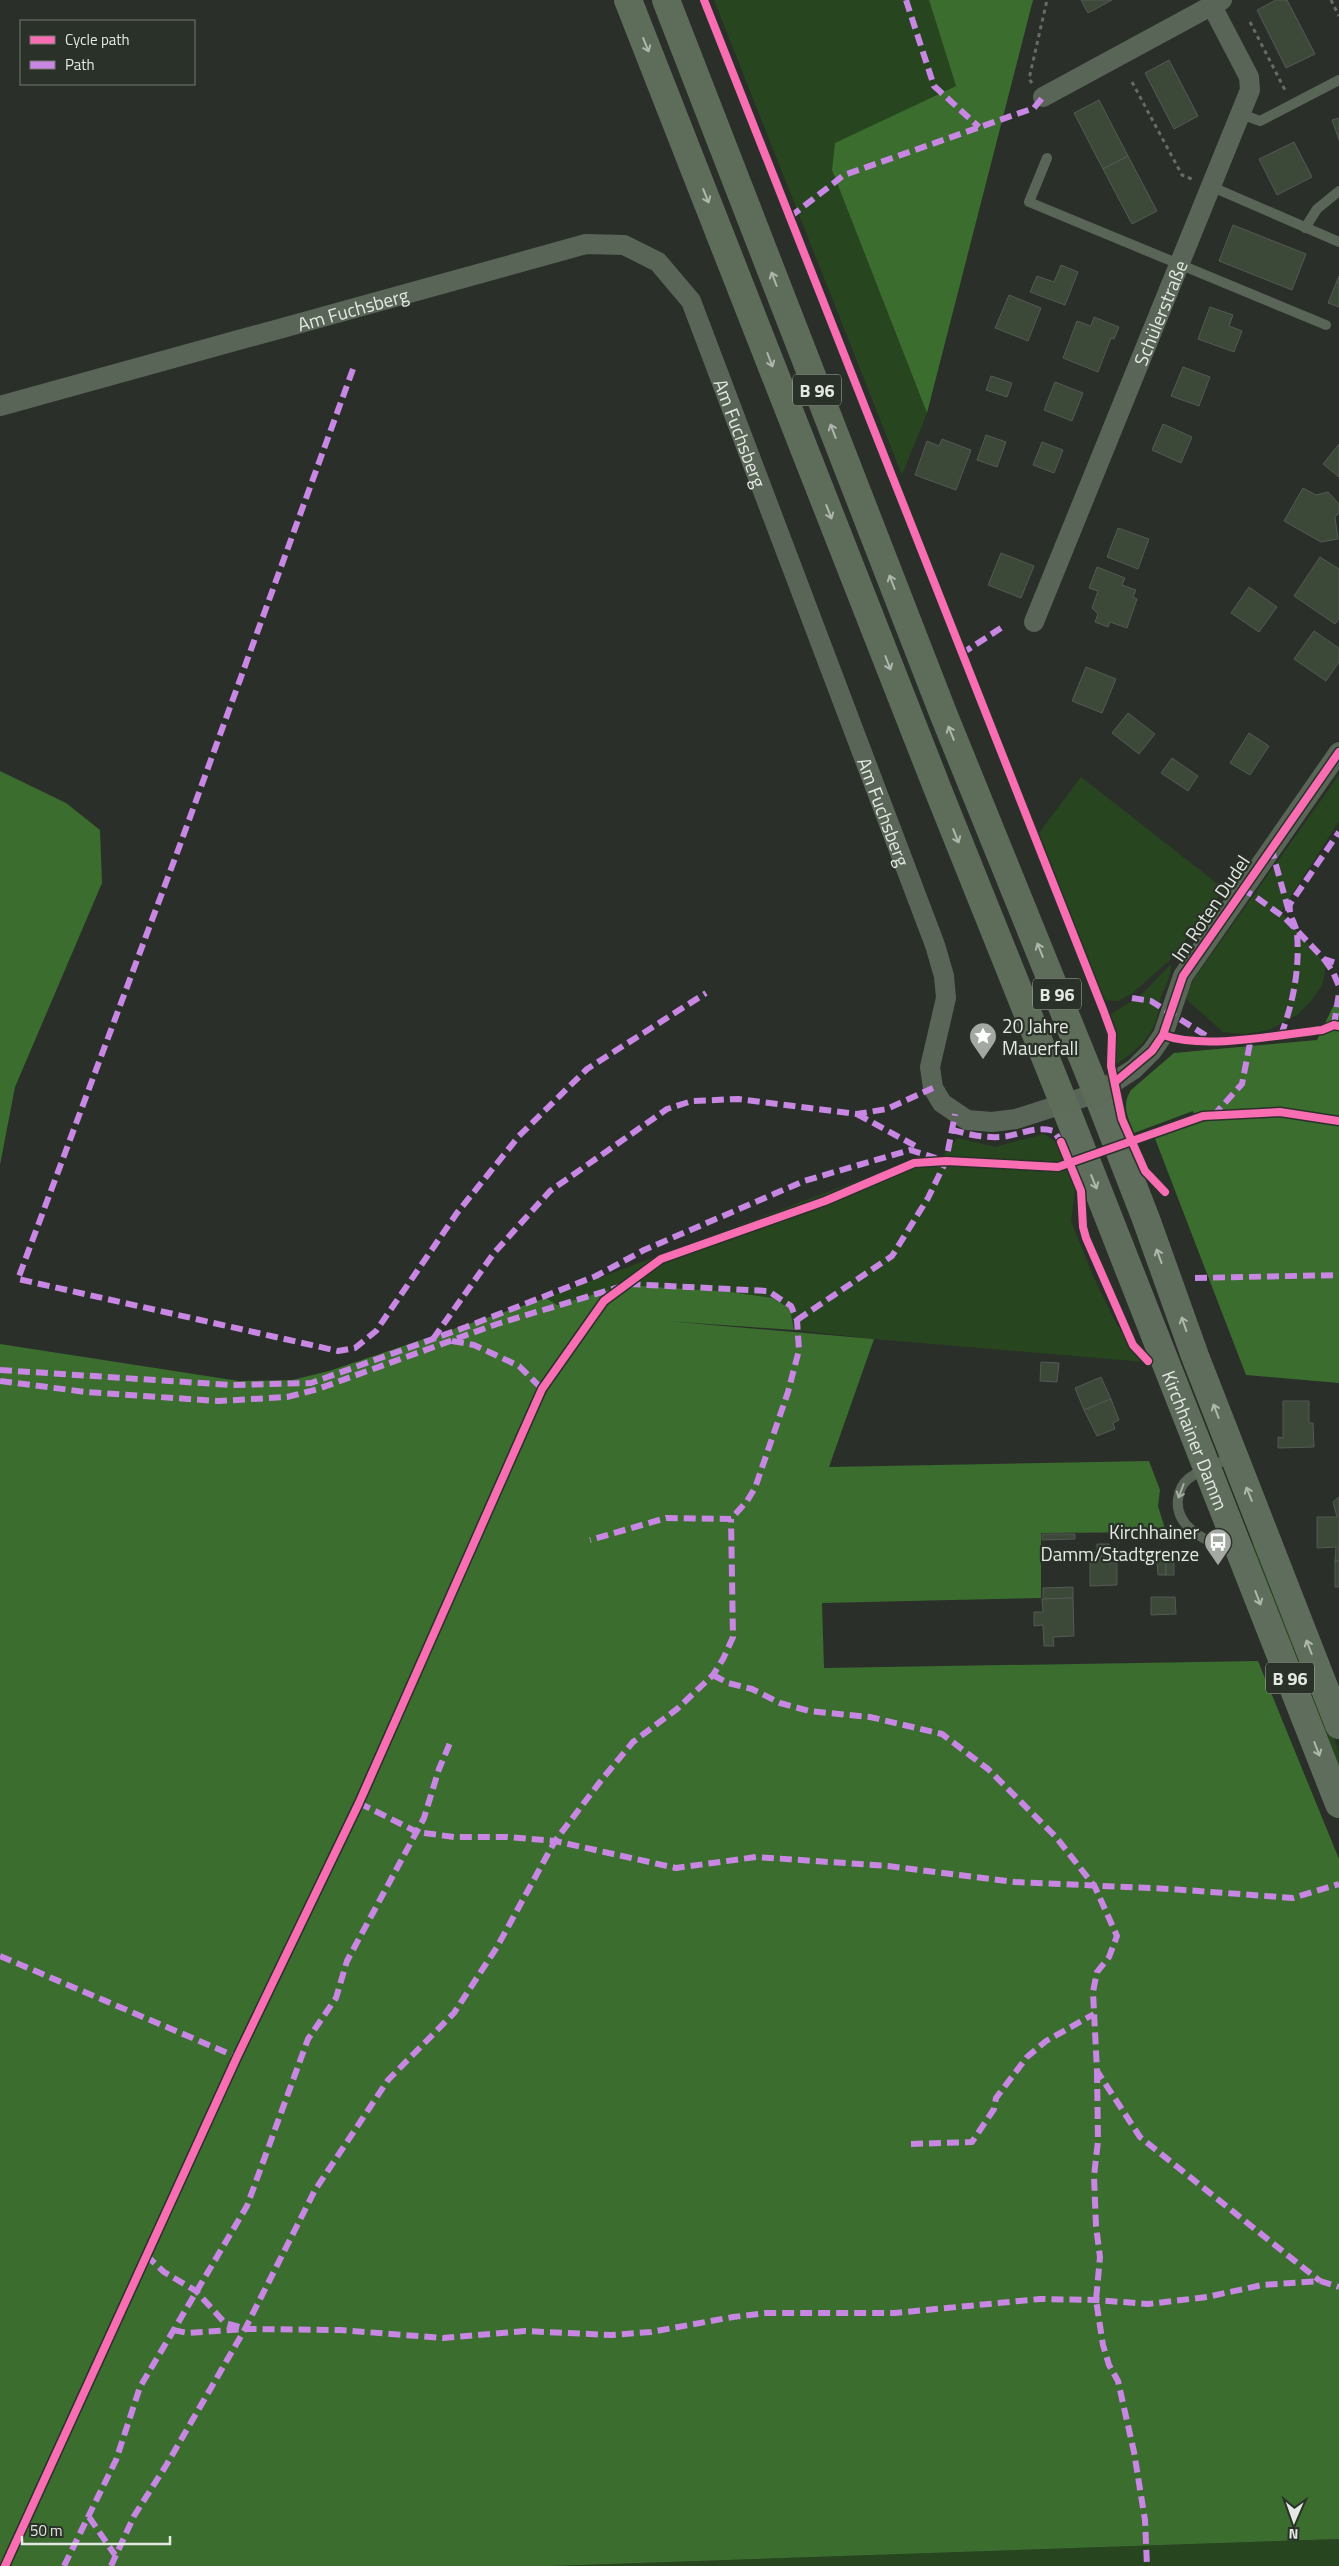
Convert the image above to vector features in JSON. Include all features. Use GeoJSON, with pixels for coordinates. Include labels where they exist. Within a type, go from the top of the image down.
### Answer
{"type":"FeatureCollection","features":[{"type":"Feature","properties":{"kind":"highway","name":"B 96"},"geometry":{"type":"LineString","coordinates":[[628,0],[938,790],[1064,1104]]}},
{"type":"Feature","properties":{"kind":"highway","name":"B 96"},"geometry":{"type":"LineString","coordinates":[[666,0],[943,714],[1097,1093]]}},
{"type":"Feature","properties":{"kind":"main road","name":"Kirchhainer Damm"},"geometry":{"type":"LineString","coordinates":[[1097,1093],[1234,1457],[1339,1725]]}},
{"type":"Feature","properties":{"kind":"main road","name":"Kirchhainer Damm"},"geometry":{"type":"LineString","coordinates":[[1064,1104],[1339,1804]]}},
{"type":"Feature","properties":{"kind":"street"},"geometry":{"type":"LineString","coordinates":[[1043,97],[1217,3]]}},
{"type":"Feature","properties":{"kind":"street","name":"Schülerstraße"},"geometry":{"type":"LineString","coordinates":[[1034,622],[1250,90],[1249,77],[1217,3]]}},
{"type":"Feature","properties":{"kind":"street","name":"Am Fuchsberg"},"geometry":{"type":"LineString","coordinates":[[0,406],[586,244],[624,244],[658,262],[691,300],[935,945],[944,976],[946,998],[930,1067],[933,1088],[942,1103],[967,1120],[992,1122],[1016,1120],[1097,1093]]}},
{"type":"Feature","properties":{"kind":"street","name":"Im Roten Dudel"},"geometry":{"type":"LineString","coordinates":[[1097,1093],[1134,1069],[1152,1051],[1163,1035],[1183,976],[1241,889],[1339,752]]}},
{"type":"Feature","properties":{"kind":"lane"},"geometry":{"type":"LineString","coordinates":[[1241,114],[1260,121],[1339,80]]}},
{"type":"Feature","properties":{"kind":"lane"},"geometry":{"type":"LineString","coordinates":[[1047,158],[1029,202],[1326,325]]}},
{"type":"Feature","properties":{"kind":"lane"},"geometry":{"type":"LineString","coordinates":[[1210,186],[1339,242]]}},
{"type":"Feature","properties":{"kind":"lane"},"geometry":{"type":"LineString","coordinates":[[1305,228],[1316,209],[1339,191]]}},
{"type":"Feature","properties":{"kind":"lane"},"geometry":{"type":"LineString","coordinates":[[1234,1457],[1206,1468],[1187,1479],[1180,1488],[1177,1501],[1179,1512],[1187,1527],[1215,1545],[1240,1552]]}},
{"type":"Feature","properties":{"kind":"path"},"geometry":{"type":"LineString","coordinates":[[1043,97],[1029,79],[1047,0]]}},
{"type":"Feature","properties":{"kind":"path"},"geometry":{"type":"LineString","coordinates":[[1331,0],[1339,16]]}},
{"type":"Feature","properties":{"kind":"path"},"geometry":{"type":"LineString","coordinates":[[1250,22],[1292,103]]}},
{"type":"Feature","properties":{"kind":"path"},"geometry":{"type":"LineString","coordinates":[[1132,82],[1182,175],[1210,186]]}},
{"type":"Feature","properties":{"kind":"green space"},"geometry":{"type":"Polygon","coordinates":[[[714,0],[929,0],[956,86],[836,143],[832,170],[927,413],[902,475],[714,0]]]}},
{"type":"Feature","properties":{"kind":"green space"},"geometry":{"type":"Polygon","coordinates":[[[929,0],[1033,0],[927,413],[832,170],[835,143],[956,86],[929,0]]]}},
{"type":"Feature","properties":{"kind":"green space"},"geometry":{"type":"Polygon","coordinates":[[[0,771],[66,803],[100,830],[102,883],[15,1087],[0,1165],[0,771]]]}},
{"type":"Feature","properties":{"kind":"green space"},"geometry":{"type":"Polygon","coordinates":[[[1339,775],[1339,821],[1281,912],[1326,965],[1322,986],[1297,1015],[1269,1030],[1245,1034],[1223,1032],[1185,998],[1194,979],[1339,775]]]}},
{"type":"Feature","properties":{"kind":"green space"},"geometry":{"type":"Polygon","coordinates":[[[1081,777],[1224,889],[1170,960],[1131,994],[1118,1001],[1104,1000],[1039,833],[1081,777]]]}},
{"type":"Feature","properties":{"kind":"green space"},"geometry":{"type":"Polygon","coordinates":[[[1171,964],[1169,977],[1161,997],[1153,1027],[1140,1046],[1115,1065],[1115,1032],[1110,1015],[1141,995],[1171,964]]]}},
{"type":"Feature","properties":{"kind":"green space"},"geometry":{"type":"Polygon","coordinates":[[[1339,994],[1339,1383],[1246,1375],[1154,1136],[1196,1123],[1193,1111],[1134,1133],[1126,1112],[1126,1101],[1131,1090],[1174,1053],[1317,1040],[1339,994]]]}},
{"type":"Feature","properties":{"kind":"green space"},"geometry":{"type":"Polygon","coordinates":[[[1043,1134],[1055,1141],[1075,1190],[1071,1221],[1094,1278],[1117,1325],[1145,1362],[874,1339],[794,1330],[790,1309],[773,1298],[731,1292],[626,1285],[557,1305],[546,1298],[913,1160],[943,1156],[957,1138],[995,1147],[1043,1134]]]}},
{"type":"Feature","properties":{"kind":"green space"},"geometry":{"type":"Polygon","coordinates":[[[626,1285],[731,1292],[773,1298],[790,1309],[794,1330],[666,1321],[874,1339],[829,1467],[1149,1461],[1160,1490],[1158,1506],[1166,1532],[1041,1533],[1041,1598],[822,1603],[824,1668],[1258,1661],[1339,1859],[1339,2539],[552,2566],[0,2566],[0,1344],[239,1381],[292,1380],[329,1371],[546,1298],[557,1305],[626,1285]]]}},
{"type":"Feature","properties":{"kind":"green space"},"geometry":{"type":"Polygon","coordinates":[[[1257,1543],[1339,1751],[1339,1777],[1250,1544],[1257,1543]]]}},
{"type":"Feature","properties":{"kind":"green space"},"geometry":{"type":"Polygon","coordinates":[[[1339,2539],[1339,2566],[552,2566],[1339,2539]]]}},
{"type":"Feature","properties":{"kind":"building"},"geometry":{"type":"Polygon","coordinates":[[[1081,0],[1112,0],[1088,13],[1081,0]]]}},
{"type":"Feature","properties":{"kind":"building"},"geometry":{"type":"Polygon","coordinates":[[[1276,0],[1287,0],[1315,54],[1286,68],[1257,10],[1276,0]]]}},
{"type":"Feature","properties":{"kind":"building"},"geometry":{"type":"Polygon","coordinates":[[[1169,60],[1198,116],[1174,129],[1145,73],[1169,60]]]}},
{"type":"Feature","properties":{"kind":"building"},"geometry":{"type":"Polygon","coordinates":[[[1099,100],[1128,156],[1103,169],[1074,113],[1099,100]]]}},
{"type":"Feature","properties":{"kind":"building"},"geometry":{"type":"Polygon","coordinates":[[[1339,118],[1339,140],[1332,120],[1339,118]]]}},
{"type":"Feature","properties":{"kind":"building"},"geometry":{"type":"Polygon","coordinates":[[[1294,142],[1312,177],[1277,195],[1259,159],[1294,142]]]}},
{"type":"Feature","properties":{"kind":"building"},"geometry":{"type":"Polygon","coordinates":[[[1128,156],[1157,211],[1132,224],[1103,169],[1128,156]]]}},
{"type":"Feature","properties":{"kind":"building"},"geometry":{"type":"Polygon","coordinates":[[[1233,225],[1306,254],[1292,290],[1219,261],[1233,225]]]}},
{"type":"Feature","properties":{"kind":"building"},"geometry":{"type":"Polygon","coordinates":[[[1061,265],[1078,272],[1065,305],[1030,292],[1037,276],[1054,282],[1061,265]]]}},
{"type":"Feature","properties":{"kind":"building"},"geometry":{"type":"Polygon","coordinates":[[[1339,276],[1339,307],[1328,303],[1339,276]]]}},
{"type":"Feature","properties":{"kind":"building"},"geometry":{"type":"Polygon","coordinates":[[[1009,295],[1041,308],[1028,341],[995,328],[1009,295]]]}},
{"type":"Feature","properties":{"kind":"building"},"geometry":{"type":"Polygon","coordinates":[[[1210,307],[1233,315],[1229,326],[1242,331],[1234,352],[1198,339],[1210,307]]]}},
{"type":"Feature","properties":{"kind":"building"},"geometry":{"type":"Polygon","coordinates":[[[1094,317],[1119,327],[1114,339],[1111,338],[1098,372],[1063,358],[1077,321],[1091,326],[1094,317]]]}},
{"type":"Feature","properties":{"kind":"building"},"geometry":{"type":"Polygon","coordinates":[[[1183,367],[1210,377],[1199,406],[1171,396],[1183,367]]]}},
{"type":"Feature","properties":{"kind":"building"},"geometry":{"type":"Polygon","coordinates":[[[991,376],[1012,383],[1007,397],[986,390],[991,376]]]}},
{"type":"Feature","properties":{"kind":"building"},"geometry":{"type":"Polygon","coordinates":[[[1055,382],[1083,393],[1072,421],[1044,410],[1055,382]]]}},
{"type":"Feature","properties":{"kind":"building"},"geometry":{"type":"Polygon","coordinates":[[[1163,424],[1192,437],[1181,463],[1152,450],[1163,424]]]}},
{"type":"Feature","properties":{"kind":"building"},"geometry":{"type":"Polygon","coordinates":[[[986,435],[1006,442],[997,467],[977,460],[986,435]]]}},
{"type":"Feature","properties":{"kind":"building"},"geometry":{"type":"Polygon","coordinates":[[[942,439],[971,450],[956,490],[915,475],[927,441],[939,446],[942,439]]]}},
{"type":"Feature","properties":{"kind":"building"},"geometry":{"type":"Polygon","coordinates":[[[1042,442],[1063,450],[1054,473],[1033,465],[1042,442]]]}},
{"type":"Feature","properties":{"kind":"building"},"geometry":{"type":"Polygon","coordinates":[[[1339,444],[1339,477],[1323,464],[1339,444]]]}},
{"type":"Feature","properties":{"kind":"building"},"geometry":{"type":"Polygon","coordinates":[[[1303,488],[1316,495],[1328,492],[1339,504],[1339,513],[1335,517],[1338,539],[1321,542],[1284,521],[1303,488]]]}},
{"type":"Feature","properties":{"kind":"building"},"geometry":{"type":"Polygon","coordinates":[[[1118,528],[1149,539],[1138,569],[1107,557],[1118,528]]]}},
{"type":"Feature","properties":{"kind":"building"},"geometry":{"type":"Polygon","coordinates":[[[1001,553],[1034,566],[1021,598],[988,585],[1001,553]]]}},
{"type":"Feature","properties":{"kind":"building"},"geometry":{"type":"Polygon","coordinates":[[[1320,557],[1339,569],[1339,619],[1335,624],[1294,596],[1320,557]]]}},
{"type":"Feature","properties":{"kind":"building"},"geometry":{"type":"Polygon","coordinates":[[[1097,567],[1125,578],[1122,585],[1136,590],[1133,597],[1137,599],[1127,628],[1110,622],[1108,627],[1095,622],[1098,614],[1092,608],[1098,591],[1089,588],[1097,567]]]}},
{"type":"Feature","properties":{"kind":"building"},"geometry":{"type":"Polygon","coordinates":[[[1249,587],[1277,607],[1259,632],[1231,613],[1249,587]]]}},
{"type":"Feature","properties":{"kind":"building"},"geometry":{"type":"Polygon","coordinates":[[[1314,631],[1339,648],[1339,662],[1326,681],[1294,659],[1314,631]]]}},
{"type":"Feature","properties":{"kind":"building"},"geometry":{"type":"Polygon","coordinates":[[[1086,667],[1116,679],[1102,713],[1072,701],[1086,667]]]}},
{"type":"Feature","properties":{"kind":"building"},"geometry":{"type":"Polygon","coordinates":[[[1128,713],[1155,734],[1139,754],[1112,733],[1128,713]]]}},
{"type":"Feature","properties":{"kind":"building"},"geometry":{"type":"Polygon","coordinates":[[[1249,733],[1269,746],[1250,775],[1230,763],[1249,733]]]}},
{"type":"Feature","properties":{"kind":"building"},"geometry":{"type":"Polygon","coordinates":[[[1172,758],[1198,776],[1188,791],[1161,773],[1172,758]]]}},
{"type":"Feature","properties":{"kind":"building"},"geometry":{"type":"Polygon","coordinates":[[[1041,1362],[1059,1363],[1057,1382],[1040,1381],[1041,1362]]]}},
{"type":"Feature","properties":{"kind":"building"},"geometry":{"type":"Polygon","coordinates":[[[1101,1377],[1111,1399],[1084,1410],[1075,1388],[1101,1377]]]}},
{"type":"Feature","properties":{"kind":"building"},"geometry":{"type":"Polygon","coordinates":[[[1111,1399],[1119,1420],[1113,1423],[1115,1429],[1097,1436],[1084,1410],[1111,1399]]]}},
{"type":"Feature","properties":{"kind":"building"},"geometry":{"type":"Polygon","coordinates":[[[1283,1401],[1309,1401],[1309,1423],[1313,1423],[1314,1447],[1278,1448],[1278,1437],[1283,1438],[1283,1401]]]}},
{"type":"Feature","properties":{"kind":"building"},"geometry":{"type":"Polygon","coordinates":[[[1339,1497],[1339,1561],[1335,1561],[1336,1547],[1317,1548],[1317,1517],[1337,1517],[1333,1502],[1339,1497]]]}},
{"type":"Feature","properties":{"kind":"building"},"geometry":{"type":"Polygon","coordinates":[[[1042,1534],[1075,1534],[1075,1539],[1042,1540],[1042,1534]]]}},
{"type":"Feature","properties":{"kind":"building"},"geometry":{"type":"Polygon","coordinates":[[[1097,1544],[1109,1544],[1109,1563],[1117,1563],[1117,1585],[1090,1586],[1090,1553],[1097,1552],[1097,1544]]]}},
{"type":"Feature","properties":{"kind":"building"},"geometry":{"type":"Polygon","coordinates":[[[1157,1559],[1166,1559],[1166,1575],[1158,1575],[1157,1559]]]}},
{"type":"Feature","properties":{"kind":"building"},"geometry":{"type":"Polygon","coordinates":[[[1166,1559],[1174,1559],[1174,1575],[1166,1575],[1166,1559]]]}},
{"type":"Feature","properties":{"kind":"building"},"geometry":{"type":"Polygon","coordinates":[[[1335,1561],[1339,1561],[1339,1587],[1335,1587],[1335,1561]]]}},
{"type":"Feature","properties":{"kind":"building"},"geometry":{"type":"Polygon","coordinates":[[[1073,1587],[1073,1598],[1043,1599],[1043,1588],[1073,1587]]]}},
{"type":"Feature","properties":{"kind":"building"},"geometry":{"type":"Polygon","coordinates":[[[1151,1597],[1175,1597],[1176,1614],[1151,1615],[1151,1597]]]}},
{"type":"Feature","properties":{"kind":"building"},"geometry":{"type":"Polygon","coordinates":[[[1073,1598],[1074,1636],[1053,1637],[1054,1646],[1044,1646],[1043,1625],[1034,1626],[1034,1612],[1043,1612],[1042,1599],[1073,1598]]]}},
{"type":"Feature","properties":{"kind":"marked path"},"geometry":{"type":"LineString","coordinates":[[906,0],[934,86],[979,127]]}},
{"type":"Feature","properties":{"kind":"marked path"},"geometry":{"type":"LineString","coordinates":[[790,217],[844,175],[1034,108],[1043,97]]}},
{"type":"Feature","properties":{"kind":"marked path"},"geometry":{"type":"LineString","coordinates":[[353,369],[177,853],[18,1279],[338,1351],[355,1348],[376,1331],[457,1213],[519,1136],[587,1069],[706,993]]}},
{"type":"Feature","properties":{"kind":"marked path"},"geometry":{"type":"LineString","coordinates":[[961,654],[1001,628]]}},
{"type":"Feature","properties":{"kind":"marked path"},"geometry":{"type":"LineString","coordinates":[[1281,1035],[1292,998],[1298,947],[1290,904],[1339,832]]}},
{"type":"Feature","properties":{"kind":"marked path"},"geometry":{"type":"LineString","coordinates":[[1271,847],[1289,912]]}},
{"type":"Feature","properties":{"kind":"marked path"},"geometry":{"type":"LineString","coordinates":[[1241,889],[1253,895],[1285,918],[1324,959],[1339,964]]}},
{"type":"Feature","properties":{"kind":"marked path"},"geometry":{"type":"LineString","coordinates":[[1324,959],[1333,972],[1339,986]]}},
{"type":"Feature","properties":{"kind":"marked path"},"geometry":{"type":"LineString","coordinates":[[1334,1025],[1339,993]]}},
{"type":"Feature","properties":{"kind":"marked path"},"geometry":{"type":"LineString","coordinates":[[1132,998],[1151,1001],[1213,1040]]}},
{"type":"Feature","properties":{"kind":"marked path"},"geometry":{"type":"LineString","coordinates":[[1213,1116],[1242,1084],[1251,1038]]}},
{"type":"Feature","properties":{"kind":"marked path"},"geometry":{"type":"LineString","coordinates":[[433,1339],[494,1253],[550,1191],[667,1109],[692,1101],[738,1099],[857,1114],[887,1109],[933,1088]]}},
{"type":"Feature","properties":{"kind":"marked path"},"geometry":{"type":"LineString","coordinates":[[857,1114],[919,1148]]}},
{"type":"Feature","properties":{"kind":"marked path"},"geometry":{"type":"LineString","coordinates":[[797,1320],[892,1256],[928,1198],[946,1161],[955,1114]]}},
{"type":"Feature","properties":{"kind":"marked path"},"geometry":{"type":"LineString","coordinates":[[952,1130],[994,1137],[1047,1129],[1054,1131],[1063,1145]]}},
{"type":"Feature","properties":{"kind":"marked path"},"geometry":{"type":"LineString","coordinates":[[0,1370],[232,1385],[311,1383],[466,1327],[596,1276],[644,1250],[804,1181],[910,1150],[936,1158]]}},
{"type":"Feature","properties":{"kind":"marked path"},"geometry":{"type":"LineString","coordinates":[[1195,1278],[1339,1275]]}},
{"type":"Feature","properties":{"kind":"marked path"},"geometry":{"type":"LineString","coordinates":[[0,1381],[86,1392],[218,1401],[287,1397],[318,1389],[497,1324],[629,1284],[768,1291],[791,1306],[797,1320],[799,1350],[788,1392],[755,1488],[747,1501],[731,1519],[666,1518],[590,1540]]}},
{"type":"Feature","properties":{"kind":"marked path"},"geometry":{"type":"LineString","coordinates":[[452,1341],[474,1345],[519,1366],[542,1389]]}},
{"type":"Feature","properties":{"kind":"marked path"},"geometry":{"type":"LineString","coordinates":[[111,2566],[134,2516],[167,2464],[245,2329],[315,2190],[388,2080],[454,2013],[497,1947],[555,1841],[603,1778],[633,1742],[677,1709],[713,1675],[723,1659],[733,1637],[731,1519]]}},
{"type":"Feature","properties":{"kind":"marked path"},"geometry":{"type":"LineString","coordinates":[[713,1675],[728,1683],[752,1689],[780,1703],[809,1711],[870,1717],[942,1734],[988,1769],[1056,1837],[1095,1887],[1117,1936],[1109,1957],[1097,1972],[1093,1992],[1097,2071],[1140,2137],[1320,2281]]}},
{"type":"Feature","properties":{"kind":"marked path"},"geometry":{"type":"LineString","coordinates":[[64,2566],[116,2460],[140,2387],[247,2206],[308,2039],[336,1998],[347,1961],[424,1818],[439,1769],[450,1743]]}},
{"type":"Feature","properties":{"kind":"marked path"},"geometry":{"type":"LineString","coordinates":[[359,1803],[417,1832],[454,1837],[507,1837],[555,1841],[676,1868],[756,1857],[888,1866],[1015,1882],[1171,1889],[1293,1898],[1339,1884]]}},
{"type":"Feature","properties":{"kind":"marked path"},"geometry":{"type":"LineString","coordinates":[[0,1956],[237,2057]]}},
{"type":"Feature","properties":{"kind":"marked path"},"geometry":{"type":"LineString","coordinates":[[911,2144],[972,2142],[994,2109],[996,2098],[1027,2057],[1046,2041],[1094,2014]]}},
{"type":"Feature","properties":{"kind":"marked path"},"geometry":{"type":"LineString","coordinates":[[1097,2071],[1098,2141],[1094,2176],[1096,2226],[1100,2257],[1096,2300],[1103,2345],[1109,2365],[1118,2381],[1134,2452],[1145,2520],[1147,2566]]}},
{"type":"Feature","properties":{"kind":"marked path"},"geometry":{"type":"LineString","coordinates":[[146,2255],[164,2272],[196,2291],[225,2323],[240,2327]]}},
{"type":"Feature","properties":{"kind":"marked path"},"geometry":{"type":"LineString","coordinates":[[173,2330],[188,2333],[245,2329],[340,2330],[443,2338],[525,2331],[611,2335],[651,2332],[766,2313],[895,2313],[1040,2299],[1096,2300],[1148,2304],[1207,2297],[1262,2285],[1320,2281],[1339,2287]]}},
{"type":"Feature","properties":{"kind":"marked path"},"geometry":{"type":"LineString","coordinates":[[89,2517],[115,2555]]}},
{"type":"Feature","properties":{"kind":"cycle path"},"geometry":{"type":"LineString","coordinates":[[704,0],[1104,1012],[1112,1034],[1111,1066],[1122,1119],[1145,1171],[1165,1192]]}},
{"type":"Feature","properties":{"kind":"cycle path"},"geometry":{"type":"LineString","coordinates":[[1115,1082],[1152,1051],[1163,1035],[1183,976],[1339,752]]}},
{"type":"Feature","properties":{"kind":"cycle path"},"geometry":{"type":"LineString","coordinates":[[1163,1035],[1199,1041],[1241,1040],[1322,1030],[1334,1025],[1339,1026]]}},
{"type":"Feature","properties":{"kind":"cycle path"},"geometry":{"type":"LineString","coordinates":[[5,2566],[237,2057],[359,1803],[542,1389],[604,1301],[661,1259],[825,1201],[914,1163],[946,1161],[1058,1167],[1203,1116],[1280,1112],[1339,1121]]}},
{"type":"Feature","properties":{"kind":"cycle path"},"geometry":{"type":"LineString","coordinates":[[1061,1142],[1081,1191],[1083,1227],[1086,1238],[1133,1345],[1148,1361]]}},
{"type":"Feature","properties":{"kind":"place","name":"20 Jahre Mauerfall"},"geometry":{"type":"Point","coordinates":[983,1060]}},
{"type":"Feature","properties":{"kind":"place","name":"Kirchhainer Damm/Stadtgrenze"},"geometry":{"type":"Point","coordinates":[1218,1566]}}]}
